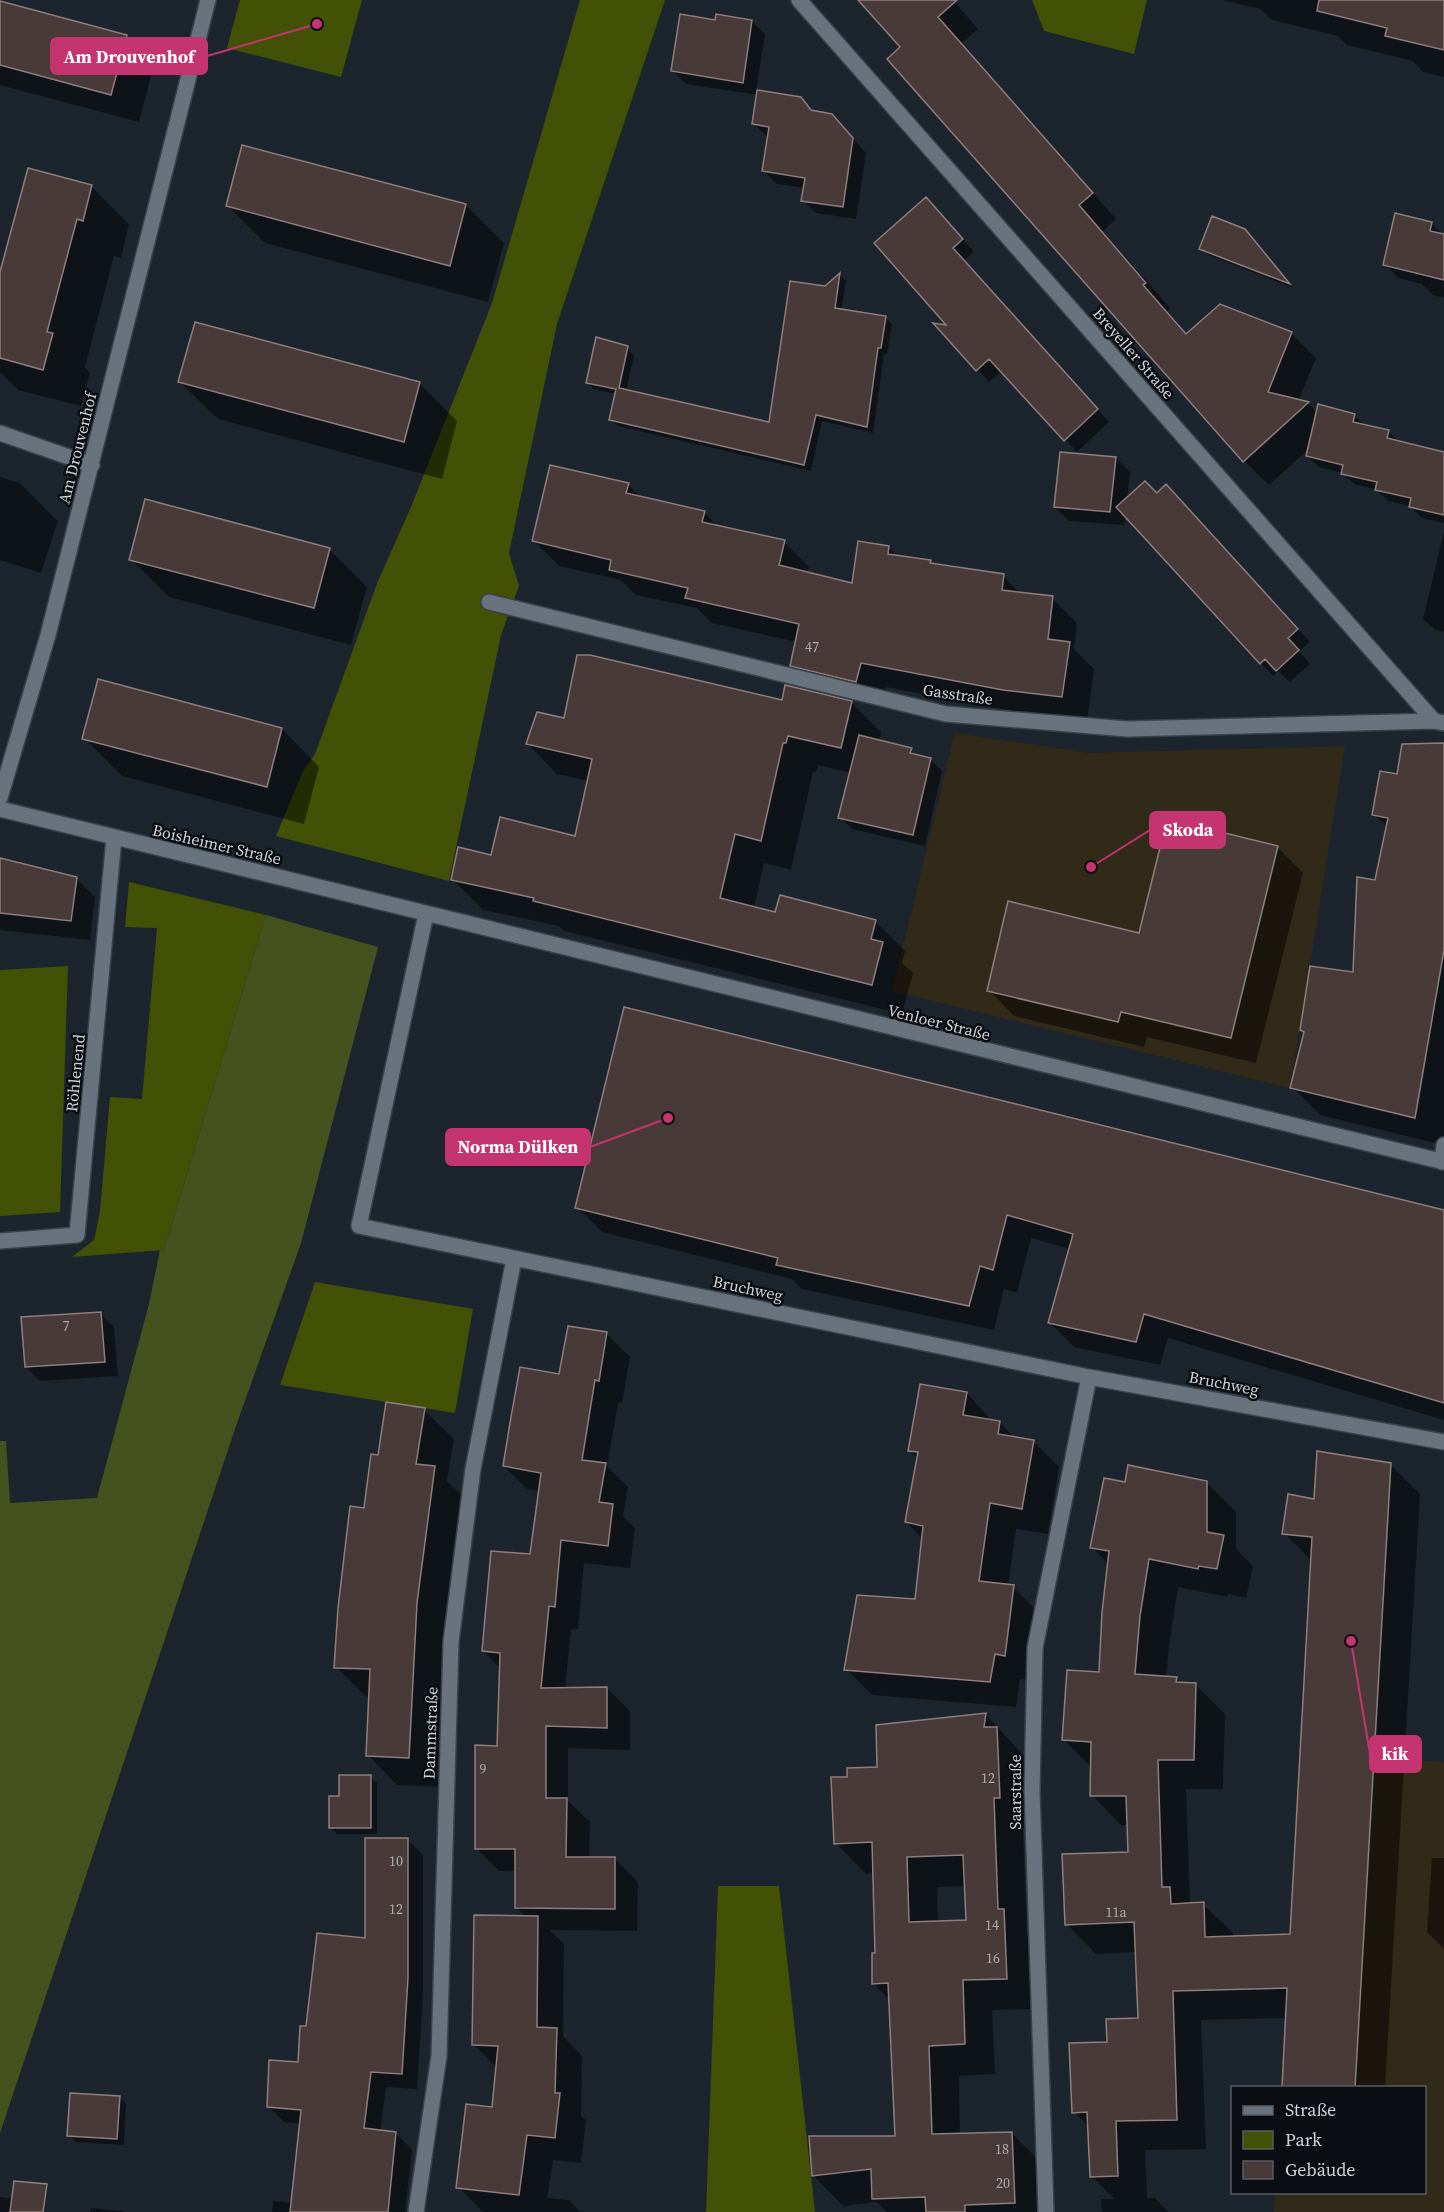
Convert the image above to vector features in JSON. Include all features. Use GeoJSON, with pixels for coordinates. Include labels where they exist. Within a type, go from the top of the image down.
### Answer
{"type":"FeatureCollection","features":[{"type":"Feature","properties":{"kind":"street","name":"Am Drouvenhof"},"geometry":{"type":"LineString","coordinates":[[0,798],[48,635],[208,0]]}},
{"type":"Feature","properties":{"kind":"street","name":"Breyeller Straße"},"geometry":{"type":"LineString","coordinates":[[799,0],[1439,722]]}},
{"type":"Feature","properties":{"kind":"street"},"geometry":{"type":"LineString","coordinates":[[0,433],[92,465]]}},
{"type":"Feature","properties":{"kind":"street","name":"Gasstraße"},"geometry":{"type":"LineString","coordinates":[[489,603],[946,714],[1127,729],[1439,722]]}},
{"type":"Feature","properties":{"kind":"street","name":"Boisheimer Straße"},"geometry":{"type":"LineString","coordinates":[[0,809],[426,914]]}},
{"type":"Feature","properties":{"kind":"street","name":"Röhlenend"},"geometry":{"type":"LineString","coordinates":[[0,1241],[77,1235],[114,838]]}},
{"type":"Feature","properties":{"kind":"street","name":"Venloer Straße"},"geometry":{"type":"LineString","coordinates":[[426,914],[1443,1162]]}},
{"type":"Feature","properties":{"kind":"street","name":"Bruchweg"},"geometry":{"type":"LineString","coordinates":[[426,914],[358,1226],[1089,1377],[1444,1442]]}},
{"type":"Feature","properties":{"kind":"street"},"geometry":{"type":"LineString","coordinates":[[1443,1162],[1444,1145]]}},
{"type":"Feature","properties":{"kind":"street","name":"Dammstraße"},"geometry":{"type":"LineString","coordinates":[[416,2212],[439,2056],[451,1642],[473,1469],[514,1259]]}},
{"type":"Feature","properties":{"kind":"street","name":"Saarstraße"},"geometry":{"type":"LineString","coordinates":[[1046,2212],[1032,1791],[1035,1648],[1089,1377]]}},
{"type":"Feature","properties":{"kind":"shaded area"},"geometry":{"type":"Polygon","coordinates":[[[955,733],[1089,753],[1345,746],[1290,1088],[892,991],[955,733]]]}},
{"type":"Feature","properties":{"kind":"shaded area"},"geometry":{"type":"Polygon","coordinates":[[[1316,1450],[1392,1462],[1375,1758],[1444,1762],[1444,2212],[1274,2212],[1275,2194],[1426,2194],[1426,2086],[1281,2086],[1316,1450]]]}},
{"type":"Feature","properties":{"kind":"green space"},"geometry":{"type":"Polygon","coordinates":[[[240,0],[362,0],[341,77],[227,48],[240,0]]]}},
{"type":"Feature","properties":{"kind":"green space"},"geometry":{"type":"Polygon","coordinates":[[[580,0],[665,0],[557,324],[509,553],[519,586],[501,635],[449,881],[276,836],[303,771],[315,754],[378,581],[411,507],[492,303],[580,0]]]}},
{"type":"Feature","properties":{"kind":"green space"},"geometry":{"type":"Polygon","coordinates":[[[1032,0],[1147,0],[1134,54],[1044,31],[1032,0]]]}},
{"type":"Feature","properties":{"kind":"green space"},"geometry":{"type":"Polygon","coordinates":[[[129,882],[266,915],[164,1250],[72,1257],[94,1240],[100,1211],[110,1097],[142,1099],[157,928],[125,927],[129,882]]]}},
{"type":"Feature","properties":{"kind":"green space"},"geometry":{"type":"Polygon","coordinates":[[[266,915],[378,947],[301,1243],[236,1426],[0,2133],[0,1441],[6,1441],[10,1503],[97,1498],[149,1304],[160,1250],[164,1250],[266,915]]]}},
{"type":"Feature","properties":{"kind":"green space"},"geometry":{"type":"Polygon","coordinates":[[[68,966],[60,1212],[0,1216],[0,970],[68,966]]]}},
{"type":"Feature","properties":{"kind":"green space"},"geometry":{"type":"Polygon","coordinates":[[[315,1282],[473,1309],[455,1413],[280,1385],[315,1282]]]}},
{"type":"Feature","properties":{"kind":"green space"},"geometry":{"type":"Polygon","coordinates":[[[718,1886],[779,1886],[815,2212],[706,2212],[718,1886]]]}},
{"type":"Feature","properties":{"kind":"building"},"geometry":{"type":"Polygon","coordinates":[[[858,0],[957,0],[938,17],[1093,193],[1079,205],[1146,283],[1143,285],[1186,334],[1220,304],[1292,332],[1268,392],[1309,402],[1243,462],[887,59],[900,47],[858,0]]]}},
{"type":"Feature","properties":{"kind":"building"},"geometry":{"type":"Polygon","coordinates":[[[1319,0],[1444,0],[1444,50],[1385,36],[1387,28],[1317,11],[1319,0]]]}},
{"type":"Feature","properties":{"kind":"building"},"geometry":{"type":"Polygon","coordinates":[[[0,1],[127,35],[111,95],[0,65],[0,1]]]}},
{"type":"Feature","properties":{"kind":"building"},"geometry":{"type":"Polygon","coordinates":[[[680,14],[715,20],[716,14],[752,20],[743,83],[671,71],[680,14]]]}},
{"type":"Feature","properties":{"kind":"building"},"geometry":{"type":"Polygon","coordinates":[[[757,90],[801,97],[811,110],[832,114],[853,138],[843,207],[801,201],[805,178],[762,171],[769,127],[752,124],[757,90]]]}},
{"type":"Feature","properties":{"kind":"building"},"geometry":{"type":"Polygon","coordinates":[[[242,145],[466,204],[450,266],[226,206],[242,145]]]}},
{"type":"Feature","properties":{"kind":"building"},"geometry":{"type":"Polygon","coordinates":[[[28,168],[92,185],[83,221],[77,219],[47,332],[53,333],[43,370],[0,358],[0,272],[28,168]]]}},
{"type":"Feature","properties":{"kind":"building"},"geometry":{"type":"Polygon","coordinates":[[[926,197],[963,239],[953,248],[1098,409],[1064,441],[989,359],[976,371],[933,323],[946,325],[874,243],[926,197]]]}},
{"type":"Feature","properties":{"kind":"building"},"geometry":{"type":"Polygon","coordinates":[[[1395,213],[1432,222],[1430,231],[1444,234],[1444,280],[1383,265],[1395,213]]]}},
{"type":"Feature","properties":{"kind":"building"},"geometry":{"type":"Polygon","coordinates":[[[1212,216],[1245,229],[1290,284],[1199,249],[1212,216]]]}},
{"type":"Feature","properties":{"kind":"building"},"geometry":{"type":"Polygon","coordinates":[[[840,273],[835,308],[886,316],[881,348],[878,348],[867,427],[816,415],[804,465],[609,420],[616,389],[586,383],[596,337],[628,346],[619,388],[769,422],[790,281],[825,286],[840,273]]]}},
{"type":"Feature","properties":{"kind":"building"},"geometry":{"type":"Polygon","coordinates":[[[195,322],[420,382],[404,442],[178,382],[195,322]]]}},
{"type":"Feature","properties":{"kind":"building"},"geometry":{"type":"Polygon","coordinates":[[[1318,404],[1355,414],[1353,422],[1389,430],[1387,438],[1444,452],[1444,515],[1409,507],[1411,498],[1375,490],[1377,482],[1341,474],[1343,465],[1306,456],[1318,404]]]}},
{"type":"Feature","properties":{"kind":"building"},"geometry":{"type":"Polygon","coordinates":[[[1060,452],[1116,457],[1110,512],[1054,507],[1060,452]]]}},
{"type":"Feature","properties":{"kind":"building"},"geometry":{"type":"Polygon","coordinates":[[[550,465],[629,483],[626,493],[705,511],[702,522],[785,540],[779,565],[852,583],[858,541],[889,546],[888,554],[1004,574],[1002,590],[1053,596],[1048,639],[1070,642],[1062,697],[1003,690],[861,663],[856,682],[790,666],[799,624],[685,598],[688,588],[609,570],[611,560],[532,541],[550,465]]]}},
{"type":"Feature","properties":{"kind":"building"},"geometry":{"type":"Polygon","coordinates":[[[1145,481],[1157,493],[1166,484],[1298,629],[1288,638],[1299,650],[1276,671],[1265,659],[1260,664],[1116,507],[1145,481]]]}},
{"type":"Feature","properties":{"kind":"building"},"geometry":{"type":"Polygon","coordinates":[[[145,499],[330,548],[314,608],[129,560],[145,499]]]}},
{"type":"Feature","properties":{"kind":"building"},"geometry":{"type":"Polygon","coordinates":[[[577,655],[590,655],[782,700],[785,685],[852,701],[841,748],[788,736],[786,743],[783,743],[761,841],[735,834],[720,898],[775,912],[780,895],[876,920],[871,939],[883,942],[872,985],[533,901],[534,898],[451,880],[458,847],[491,855],[500,817],[575,836],[592,759],[526,744],[537,712],[564,718],[577,655]]]}},
{"type":"Feature","properties":{"kind":"building"},"geometry":{"type":"Polygon","coordinates":[[[98,679],[282,728],[267,787],[82,739],[98,679]]]}},
{"type":"Feature","properties":{"kind":"building"},"geometry":{"type":"Polygon","coordinates":[[[859,735],[912,748],[910,753],[931,758],[913,835],[838,818],[859,735]]]}},
{"type":"Feature","properties":{"kind":"building"},"geometry":{"type":"Polygon","coordinates":[[[1444,743],[1444,950],[1415,1118],[1290,1088],[1304,1032],[1300,1030],[1310,966],[1353,972],[1357,877],[1375,880],[1388,818],[1372,815],[1380,771],[1397,774],[1402,744],[1444,743]]]}},
{"type":"Feature","properties":{"kind":"building"},"geometry":{"type":"Polygon","coordinates":[[[1167,819],[1278,846],[1231,1038],[1121,1012],[1118,1022],[987,991],[1008,901],[1139,933],[1167,819]]]}},
{"type":"Feature","properties":{"kind":"building"},"geometry":{"type":"Polygon","coordinates":[[[0,858],[77,877],[71,921],[0,913],[0,858]]]}},
{"type":"Feature","properties":{"kind":"building"},"geometry":{"type":"Polygon","coordinates":[[[624,1007],[1444,1210],[1444,1403],[1144,1314],[1136,1342],[1048,1323],[1073,1234],[1007,1215],[993,1270],[980,1266],[969,1306],[776,1265],[778,1258],[575,1208],[624,1007]]]}},
{"type":"Feature","properties":{"kind":"building"},"geometry":{"type":"Polygon","coordinates":[[[101,1312],[105,1362],[25,1367],[21,1317],[101,1312]]]}},
{"type":"Feature","properties":{"kind":"building"},"geometry":{"type":"Polygon","coordinates":[[[568,1326],[607,1332],[599,1381],[595,1380],[582,1460],[606,1463],[599,1502],[613,1504],[608,1546],[561,1540],[555,1607],[549,1606],[541,1688],[607,1687],[607,1728],[546,1726],[546,1798],[567,1798],[566,1857],[615,1857],[615,1909],[515,1908],[515,1849],[475,1849],[475,1745],[497,1746],[500,1653],[482,1651],[491,1551],[530,1554],[541,1473],[503,1466],[511,1417],[520,1367],[559,1374],[568,1326]]]}},
{"type":"Feature","properties":{"kind":"building"},"geometry":{"type":"Polygon","coordinates":[[[920,1384],[967,1392],[963,1415],[1000,1421],[998,1434],[1034,1440],[1022,1509],[990,1503],[979,1581],[1014,1585],[1005,1656],[995,1654],[990,1682],[844,1670],[857,1595],[915,1599],[923,1526],[905,1522],[918,1452],[908,1451],[920,1384]]]}},
{"type":"Feature","properties":{"kind":"building"},"geometry":{"type":"Polygon","coordinates":[[[386,1402],[425,1408],[416,1464],[435,1466],[417,1603],[409,1758],[366,1756],[370,1669],[334,1668],[338,1608],[350,1506],[364,1508],[371,1454],[378,1455],[386,1402]]]}},
{"type":"Feature","properties":{"kind":"building"},"geometry":{"type":"Polygon","coordinates":[[[1317,1451],[1391,1463],[1355,2086],[1282,2086],[1287,1988],[1173,1991],[1177,2120],[1116,2121],[1118,2176],[1090,2177],[1087,2112],[1072,2113],[1069,2043],[1107,2042],[1106,2019],[1138,2018],[1134,1922],[1065,1925],[1062,1854],[1128,1852],[1126,1796],[1090,1796],[1091,1742],[1062,1740],[1067,1670],[1099,1672],[1102,1612],[1109,1551],[1090,1548],[1104,1478],[1125,1482],[1128,1465],[1207,1481],[1207,1532],[1224,1535],[1217,1569],[1199,1566],[1198,1569],[1149,1559],[1140,1616],[1135,1674],[1177,1677],[1176,1682],[1196,1683],[1194,1760],[1158,1760],[1162,1887],[1170,1887],[1171,1904],[1204,1902],[1205,1937],[1290,1934],[1312,1537],[1282,1534],[1288,1494],[1314,1499],[1317,1451]]]}},
{"type":"Feature","properties":{"kind":"building"},"geometry":{"type":"Polygon","coordinates":[[[986,1713],[984,1727],[997,1727],[1000,1798],[994,1798],[998,1909],[1004,1909],[1007,1979],[963,1980],[965,2044],[929,2046],[932,2134],[1012,2132],[1015,2203],[965,2205],[965,2212],[926,2212],[925,2197],[872,2199],[871,2169],[812,2176],[809,2136],[895,2136],[888,1983],[872,1984],[872,1953],[875,1953],[872,1842],[834,1844],[831,1777],[847,1777],[847,1768],[877,1767],[876,1725],[986,1713]],[[963,1855],[907,1857],[909,1922],[966,1920],[963,1855]]]}},
{"type":"Feature","properties":{"kind":"building"},"geometry":{"type":"Polygon","coordinates":[[[339,1775],[371,1775],[371,1828],[329,1828],[329,1796],[339,1796],[339,1775]]]}},
{"type":"Feature","properties":{"kind":"building"},"geometry":{"type":"Polygon","coordinates":[[[365,1838],[408,1838],[408,1978],[402,2074],[371,2072],[364,2128],[396,2132],[388,2212],[290,2212],[301,2110],[267,2107],[269,2060],[298,2062],[300,2026],[306,2026],[317,1933],[365,1938],[365,1838]]]}},
{"type":"Feature","properties":{"kind":"building"},"geometry":{"type":"Polygon","coordinates":[[[474,1915],[538,1916],[537,2027],[557,2028],[555,2093],[560,2093],[555,2138],[527,2135],[519,2195],[456,2188],[466,2104],[492,2107],[498,2046],[472,2045],[474,1915]]]}},
{"type":"Feature","properties":{"kind":"building"},"geometry":{"type":"Polygon","coordinates":[[[70,2093],[120,2096],[117,2139],[67,2136],[70,2093]]]}},
{"type":"Feature","properties":{"kind":"building"},"geometry":{"type":"Polygon","coordinates":[[[14,2181],[47,2184],[43,2212],[10,2212],[14,2181]]]}},
{"type":"Feature","properties":{"kind":"place","name":"Am Drouvenhof"},"geometry":{"type":"Point","coordinates":[317,24]}},
{"type":"Feature","properties":{"kind":"place","name":"Skoda"},"geometry":{"type":"Point","coordinates":[1091,867]}},
{"type":"Feature","properties":{"kind":"place","name":"Norma Dülken"},"geometry":{"type":"Point","coordinates":[668,1118]}},
{"type":"Feature","properties":{"kind":"place","name":"kik"},"geometry":{"type":"Point","coordinates":[1351,1641]}}]}
